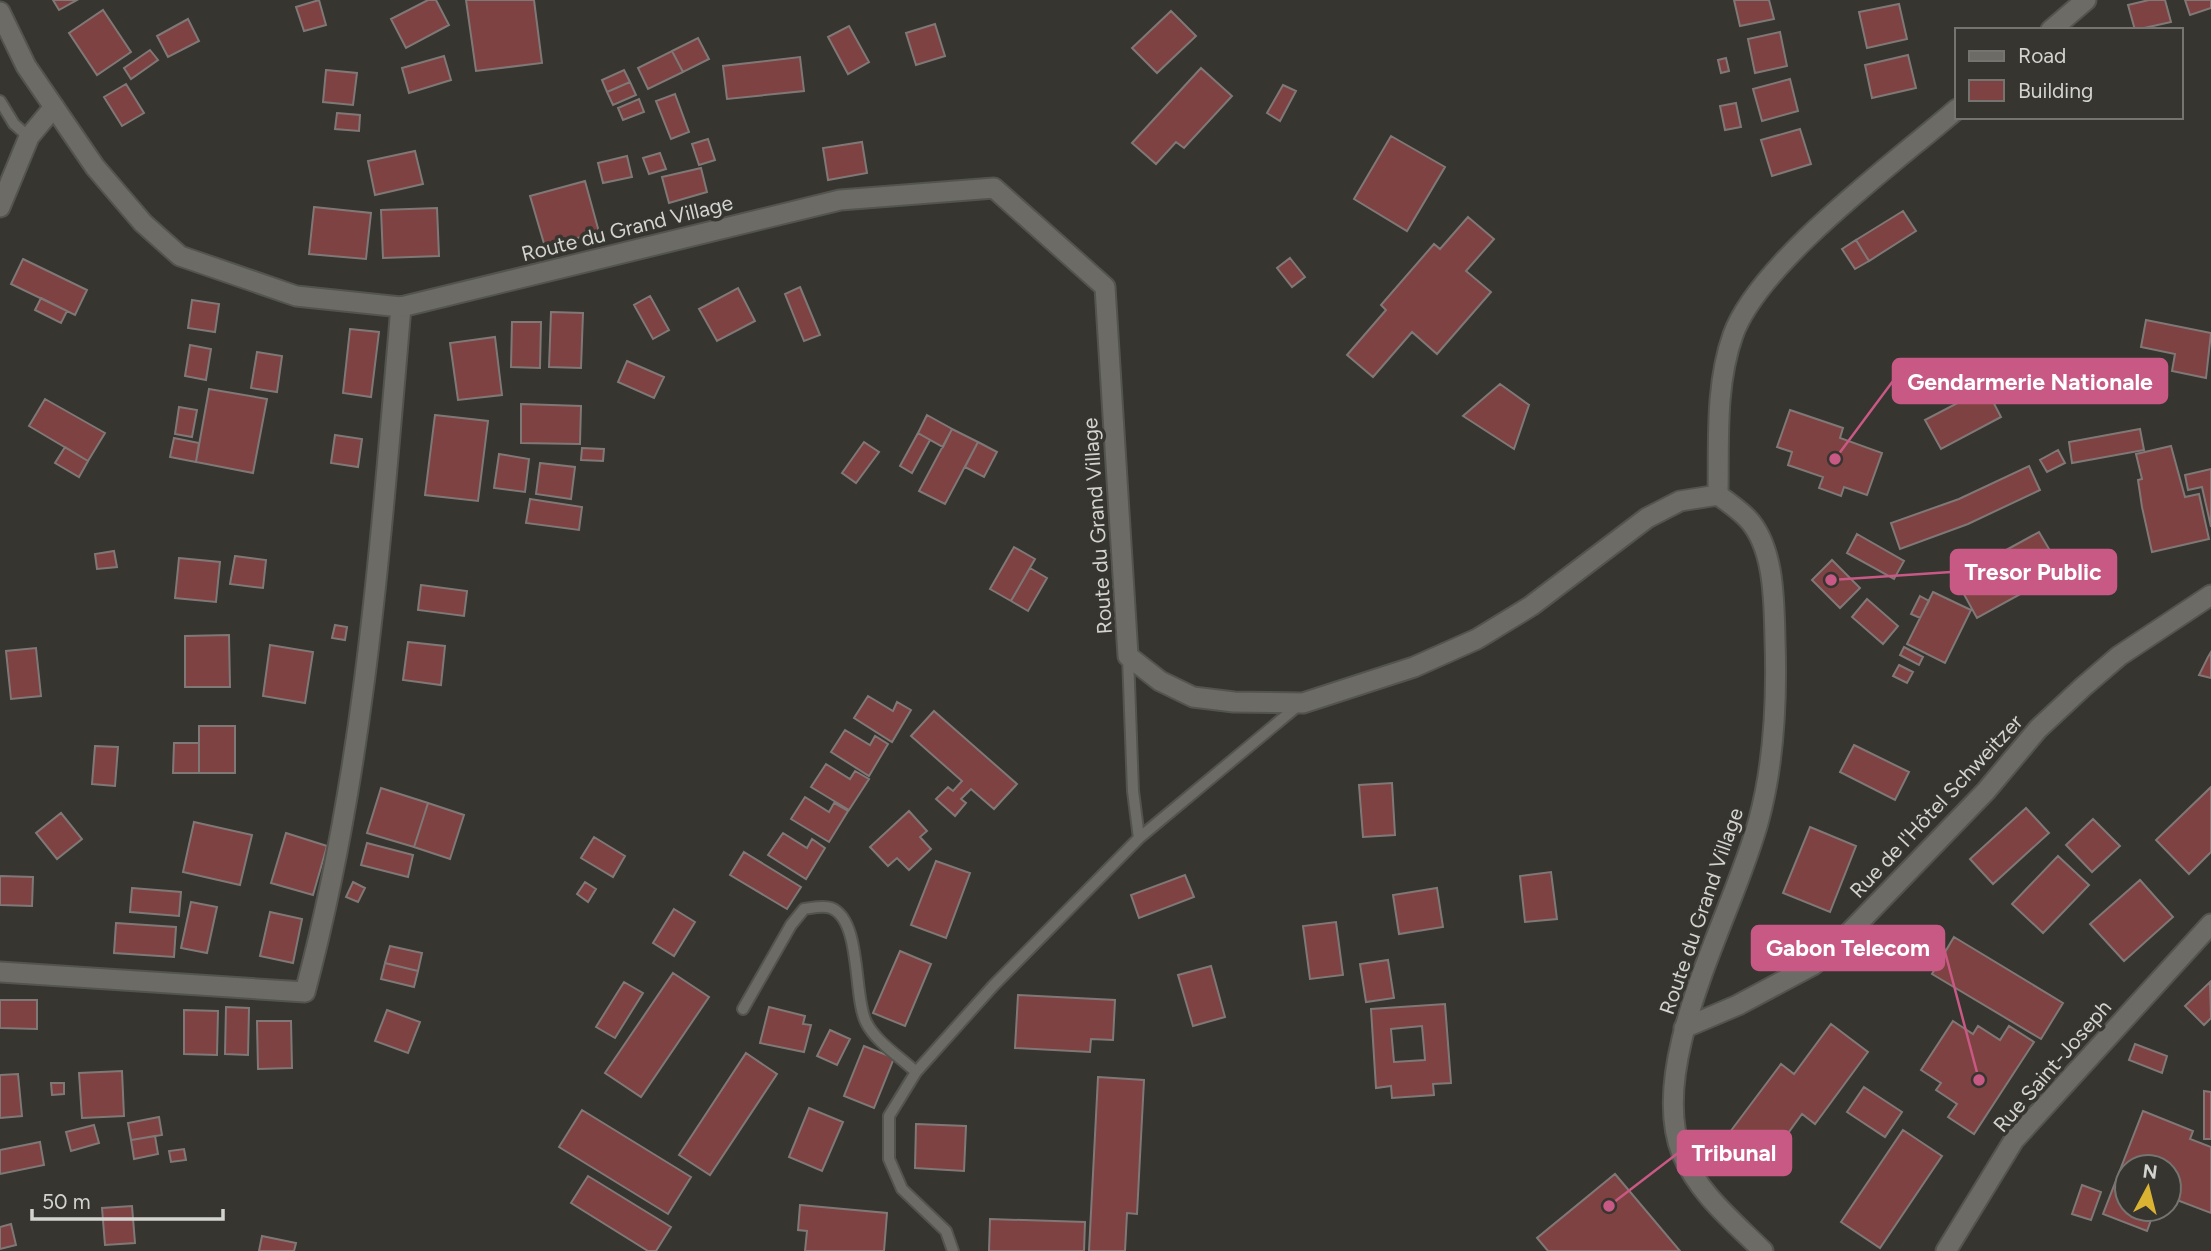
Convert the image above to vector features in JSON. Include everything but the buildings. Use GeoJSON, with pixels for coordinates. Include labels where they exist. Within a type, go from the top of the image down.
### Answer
{"type":"FeatureCollection","features":[{"type":"Feature","properties":{"kind":"street"},"geometry":{"type":"LineString","coordinates":[[2053,28],[2086,0]]}},
{"type":"Feature","properties":{"kind":"street","name":"Route du Grand Village"},"geometry":{"type":"LineString","coordinates":[[0,12],[26,66],[95,167],[143,223],[180,256],[296,296],[401,307],[840,200],[995,188],[1105,287],[1128,656],[1160,681],[1193,697],[1234,702],[1303,702],[1414,667],[1477,639],[1531,606],[1647,518],[1680,501],[1718,495],[1749,520],[1764,550],[1774,620],[1776,677],[1771,740],[1760,818],[1684,1028],[1674,1069],[1674,1110],[1682,1153],[1703,1192],[1763,1251]]}},
{"type":"Feature","properties":{"kind":"street"},"geometry":{"type":"LineString","coordinates":[[0,207],[29,137],[54,107]]}},
{"type":"Feature","properties":{"kind":"street"},"geometry":{"type":"LineString","coordinates":[[1718,495],[1724,379],[1732,337],[1744,309],[1766,280],[1839,210],[1955,111]]}},
{"type":"Feature","properties":{"kind":"street"},"geometry":{"type":"LineString","coordinates":[[0,972],[305,992],[323,925],[351,768],[377,581],[401,307]]}},
{"type":"Feature","properties":{"kind":"street","name":"Rue de l'Hôtel Schweitzer"},"geometry":{"type":"LineString","coordinates":[[1684,1028],[1738,1005],[1813,965],[1855,926],[1986,791],[2038,729],[2083,687],[2119,656],[2211,595]]}},
{"type":"Feature","properties":{"kind":"street","name":"Rue Saint-Joseph"},"geometry":{"type":"LineString","coordinates":[[1946,1251],[2014,1140],[2211,924]]}},
{"type":"Feature","properties":{"kind":"lane"},"geometry":{"type":"LineString","coordinates":[[0,101],[14,124],[29,137]]}},
{"type":"Feature","properties":{"kind":"lane"},"geometry":{"type":"LineString","coordinates":[[1128,656],[1133,791],[1139,838]]}},
{"type":"Feature","properties":{"kind":"lane"},"geometry":{"type":"LineString","coordinates":[[953,1251],[946,1231],[902,1189],[890,1159],[889,1116],[916,1072],[993,985],[1139,838],[1303,702]]}},
{"type":"Feature","properties":{"kind":"lane"},"geometry":{"type":"LineString","coordinates":[[743,1009],[804,909],[828,907],[838,912],[849,930],[860,1008],[867,1025],[916,1072]]}},
{"type":"Feature","properties":{"kind":"place","name":"Gendarmerie Nationale"},"geometry":{"type":"Point","coordinates":[1835,459]}},
{"type":"Feature","properties":{"kind":"place","name":"Tresor Public"},"geometry":{"type":"Point","coordinates":[1831,580]}},
{"type":"Feature","properties":{"kind":"place","name":"Gabon Telecom"},"geometry":{"type":"Point","coordinates":[1979,1080]}},
{"type":"Feature","properties":{"kind":"place","name":"Tribunal"},"geometry":{"type":"Point","coordinates":[1609,1206]}}]}
